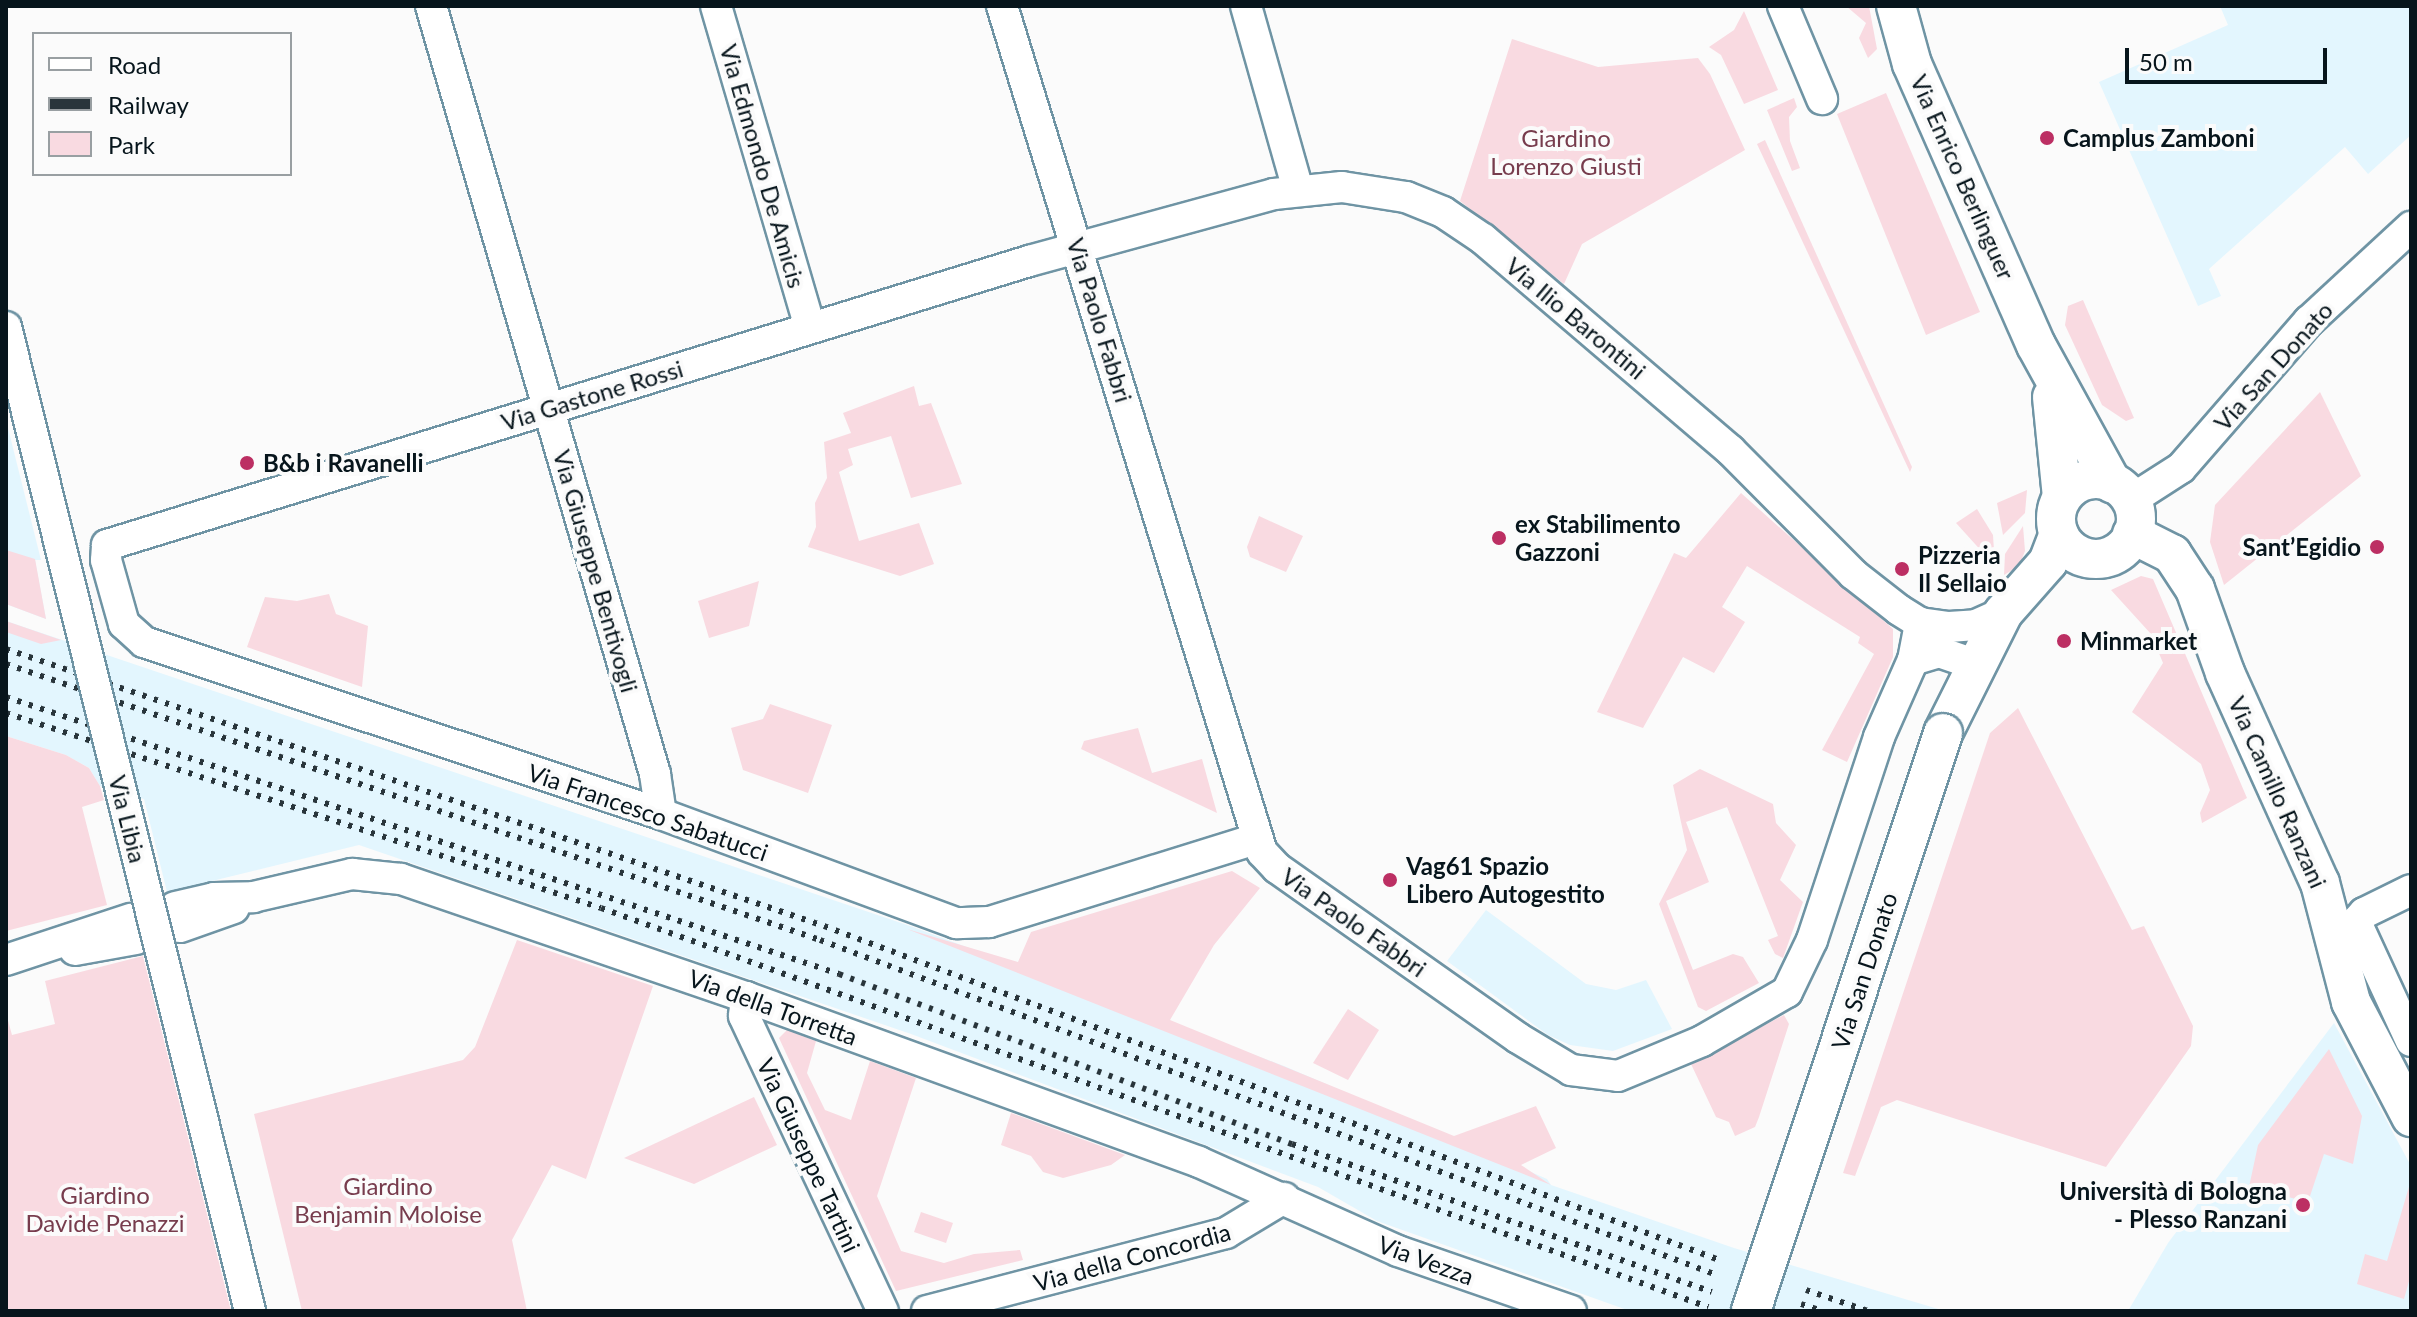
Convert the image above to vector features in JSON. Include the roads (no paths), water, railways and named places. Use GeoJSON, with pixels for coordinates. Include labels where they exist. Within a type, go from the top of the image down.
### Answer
{"type":"FeatureCollection","features":[{"type":"Feature","properties":{"kind":"main road","name":"Via Enrico Berlinguer"},"geometry":{"type":"LineString","coordinates":[[1896,6],[1912,64],[2036,345],[2125,505]]}},
{"type":"Feature","properties":{"kind":"main road","name":"Via Enrico Berlinguer"},"geometry":{"type":"LineString","coordinates":[[2036,345],[2057,428],[2061,515]]}},
{"type":"Feature","properties":{"kind":"main road"},"geometry":{"type":"LineString","coordinates":[[2080,482],[2125,505],[2119,551],[2099,558],[2079,555],[2061,515],[2080,482]]}},
{"type":"Feature","properties":{"kind":"main road","name":"Via Camillo Ranzani"},"geometry":{"type":"LineString","coordinates":[[2125,505],[2172,554],[2195,589],[2225,673],[2320,883],[2351,1002],[2411,1117]]}},
{"type":"Feature","properties":{"kind":"main road","name":"Via San Donato"},"geometry":{"type":"LineString","coordinates":[[1751,1311],[1943,733],[1991,639],[2048,562],[2061,515]]}},
{"type":"Feature","properties":{"kind":"main road","name":"Via San Donato"},"geometry":{"type":"LineString","coordinates":[[1991,639],[2099,558]]}},
{"type":"Feature","properties":{"kind":"street","name":"Via Giuseppe Bentivogli"},"geometry":{"type":"LineString","coordinates":[[431,6],[655,774],[661,814]]}},
{"type":"Feature","properties":{"kind":"street","name":"Via Edmondo De Amicis"},"geometry":{"type":"LineString","coordinates":[[716,6],[810,327]]}},
{"type":"Feature","properties":{"kind":"street","name":"Via Paolo Fabbri"},"geometry":{"type":"LineString","coordinates":[[1002,6],[1256,839],[1277,868],[1544,1055],[1588,1076],[1618,1076],[1737,1023],[1778,999],[1794,981],[1879,737],[1913,660],[1920,623]]}},
{"type":"Feature","properties":{"kind":"street"},"geometry":{"type":"LineString","coordinates":[[1246,6],[1298,190]]}},
{"type":"Feature","properties":{"kind":"street"},"geometry":{"type":"LineString","coordinates":[[1783,6],[1822,99]]}},
{"type":"Feature","properties":{"kind":"street","name":"Via Ilio Barontini"},"geometry":{"type":"LineString","coordinates":[[1078,248],[1298,190],[1342,187],[1385,192],[1462,224],[1730,450],[1869,589],[1920,623]]}},
{"type":"Feature","properties":{"kind":"street","name":"Via San Donato"},"geometry":{"type":"LineString","coordinates":[[2125,505],[2181,468],[2309,321],[2411,227]]}},
{"type":"Feature","properties":{"kind":"street","name":"Via Gastone Rossi"},"geometry":{"type":"LineString","coordinates":[[107,545],[810,327],[1078,248]]}},
{"type":"Feature","properties":{"kind":"street","name":"Via Libia"},"geometry":{"type":"LineString","coordinates":[[6,327],[250,1311]]}},
{"type":"Feature","properties":{"kind":"street","name":"Via Francesco Sabatucci"},"geometry":{"type":"LineString","coordinates":[[107,545],[106,560],[124,624],[135,637],[661,814],[965,925],[989,922],[1256,839]]}},
{"type":"Feature","properties":{"kind":"street"},"geometry":{"type":"LineString","coordinates":[[1920,623],[1976,625],[1991,639]]}},
{"type":"Feature","properties":{"kind":"street"},"geometry":{"type":"LineString","coordinates":[[1913,660],[1991,639]]}},
{"type":"Feature","properties":{"kind":"street","name":"Via della Torretta"},"geometry":{"type":"LineString","coordinates":[[178,917],[218,917],[253,897],[352,874],[384,875],[746,997],[1224,1171],[1284,1198]]}},
{"type":"Feature","properties":{"kind":"street"},"geometry":{"type":"LineString","coordinates":[[2411,890],[2356,922],[2411,1041]]}},
{"type":"Feature","properties":{"kind":"street"},"geometry":{"type":"LineString","coordinates":[[6,960],[54,948],[87,951],[133,929]]}},
{"type":"Feature","properties":{"kind":"street","name":"Via Giuseppe Tartini"},"geometry":{"type":"LineString","coordinates":[[746,997],[744,1016],[883,1311]]}},
{"type":"Feature","properties":{"kind":"street","name":"Via della Concordia"},"geometry":{"type":"LineString","coordinates":[[927,1311],[1226,1233],[1284,1198]]}},
{"type":"Feature","properties":{"kind":"street","name":"Via Vezza"},"geometry":{"type":"LineString","coordinates":[[1284,1198],[1398,1251],[1571,1311]]}},
{"type":"Feature","properties":{"kind":"railway"},"geometry":{"type":"LineString","coordinates":[[6,649],[824,926],[1722,1261]]}},
{"type":"Feature","properties":{"kind":"railway"},"geometry":{"type":"LineString","coordinates":[[6,664],[820,940],[1717,1275]]}},
{"type":"Feature","properties":{"kind":"railway"},"geometry":{"type":"LineString","coordinates":[[6,697],[839,974],[1292,1144],[1712,1292]]}},
{"type":"Feature","properties":{"kind":"railway"},"geometry":{"type":"LineString","coordinates":[[6,713],[601,908],[1708,1307]]}},
{"type":"Feature","properties":{"kind":"railway"},"geometry":{"type":"LineString","coordinates":[[1806,1290],[1868,1311]]}},
{"type":"Feature","properties":{"kind":"railway"},"geometry":{"type":"LineString","coordinates":[[1801,1304],[1822,1311]]}},
{"type":"Feature","properties":{"kind":"place","name":"Camplus Zamboni"},"geometry":{"type":"Point","coordinates":[2047,138]}},
{"type":"Feature","properties":{"kind":"place","name":"B&b i Ravanelli"},"geometry":{"type":"Point","coordinates":[247,463]}},
{"type":"Feature","properties":{"kind":"place","name":"ex Stabilimento Gazzoni"},"geometry":{"type":"Point","coordinates":[1499,538]}},
{"type":"Feature","properties":{"kind":"place","name":"Sant’Egidio"},"geometry":{"type":"Point","coordinates":[2377,547]}},
{"type":"Feature","properties":{"kind":"place","name":"Pizzeria Il Sellaio"},"geometry":{"type":"Point","coordinates":[1902,569]}},
{"type":"Feature","properties":{"kind":"place","name":"Minmarket"},"geometry":{"type":"Point","coordinates":[2064,641]}},
{"type":"Feature","properties":{"kind":"place","name":"Vag61 Spazio Libero Autogestito"},"geometry":{"type":"Point","coordinates":[1390,880]}},
{"type":"Feature","properties":{"kind":"place","name":"Università di Bologna - Plesso Ranzani"},"geometry":{"type":"Point","coordinates":[2303,1205]}},
{"type":"Feature","properties":{"kind":"park label","name":"Giardino Lorenzo Giusti"},"geometry":{"type":"Point","coordinates":[1566,152]}},
{"type":"Feature","properties":{"kind":"park label","name":"Giardino Benjamin Moloise"},"geometry":{"type":"Point","coordinates":[388,1200]}},
{"type":"Feature","properties":{"kind":"park label","name":"Giardino Davide Penazzi"},"geometry":{"type":"Point","coordinates":[105,1209]}}]}
